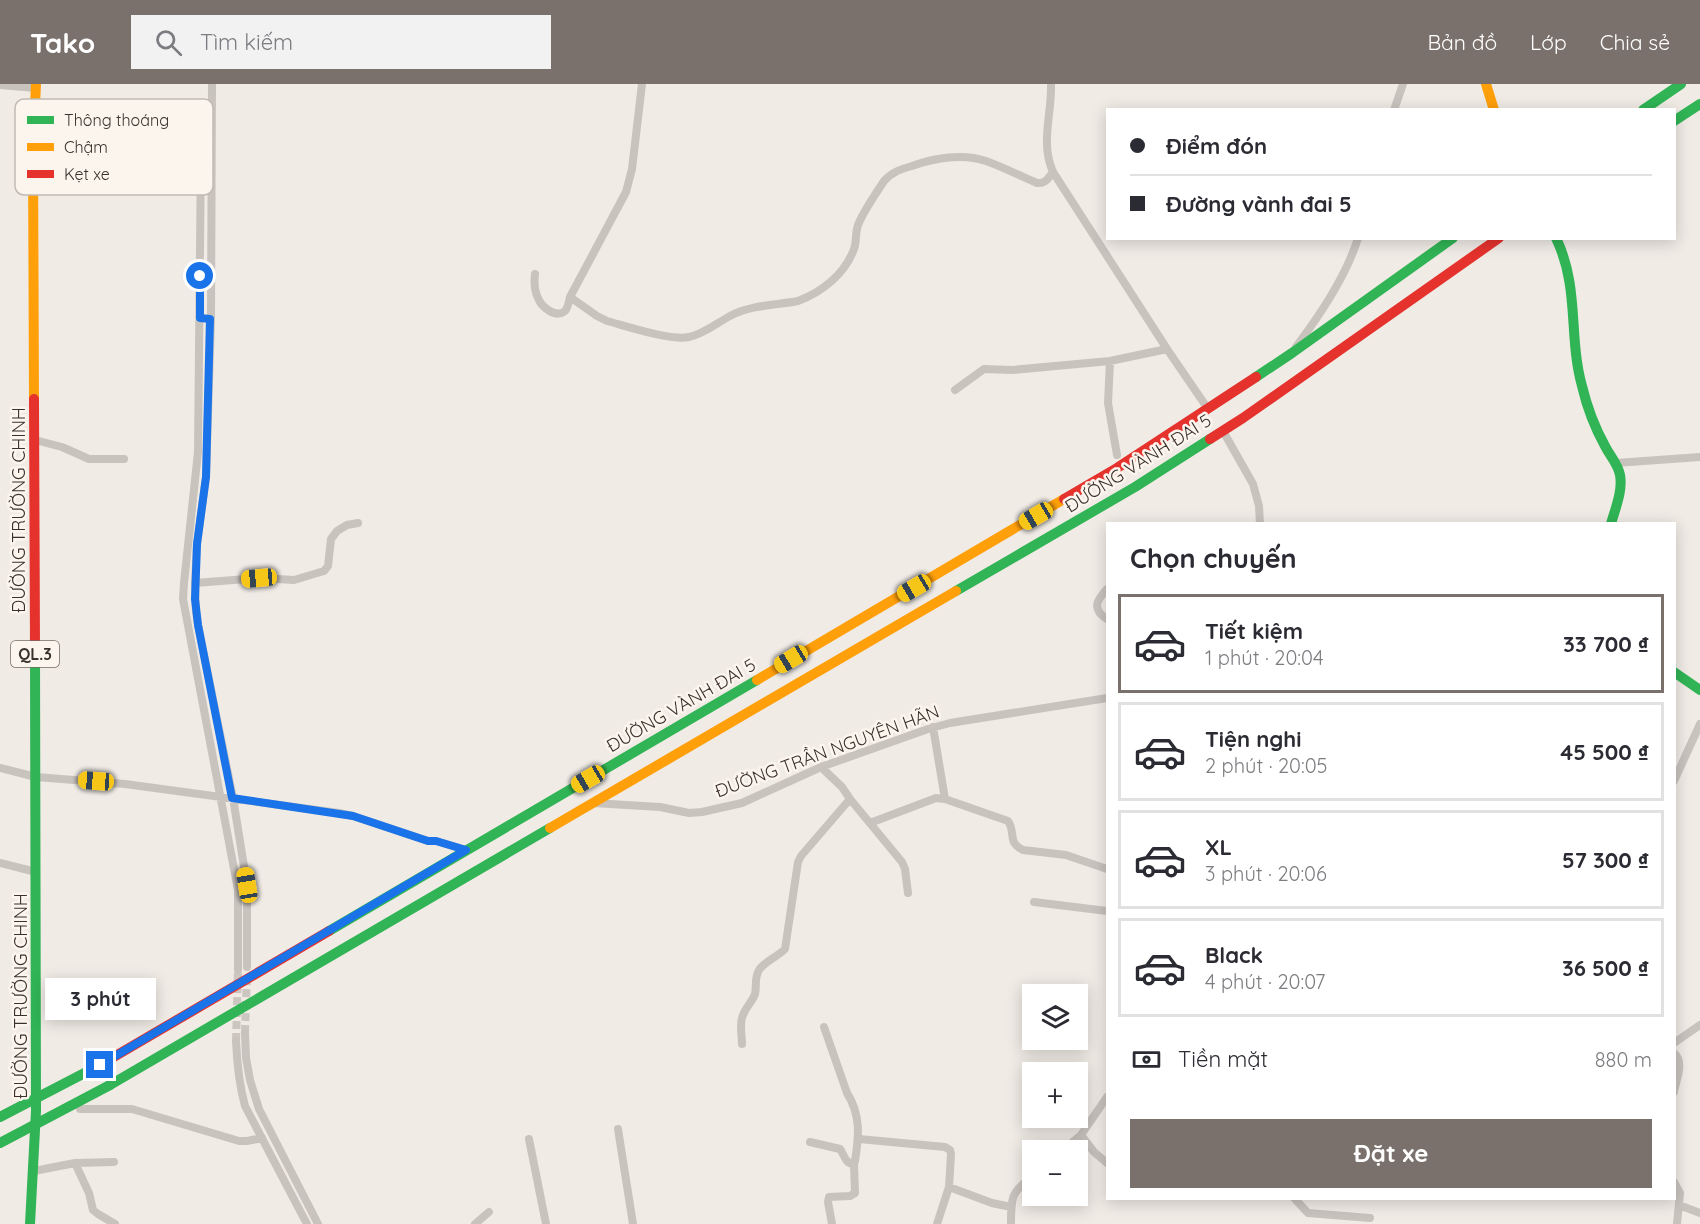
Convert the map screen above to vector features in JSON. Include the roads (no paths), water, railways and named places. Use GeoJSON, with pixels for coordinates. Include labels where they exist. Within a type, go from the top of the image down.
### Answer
{"type":"FeatureCollection","features":[{"type":"Feature","properties":{"kind":"main road"},"geometry":{"type":"LineString","coordinates":[[1486,84],[1493,108]]}},
{"type":"Feature","properties":{"kind":"main road"},"geometry":{"type":"LineString","coordinates":[[1646,108],[1681,84]]}},
{"type":"Feature","properties":{"kind":"main road"},"geometry":{"type":"LineString","coordinates":[[1676,120],[1700,104]]}},
{"type":"Feature","properties":{"kind":"main road","name":"ĐƯỜNG TRƯỜNG CHINH"},"geometry":{"type":"LineString","coordinates":[[30,1224],[36,1111],[34,195]]}},
{"type":"Feature","properties":{"kind":"main road","name":"ĐƯỜNG VÀNH ĐAI 5"},"geometry":{"type":"LineString","coordinates":[[0,1117],[100,1065],[1117,468],[1292,352],[1450,240]]}},
{"type":"Feature","properties":{"kind":"main road","name":"ĐƯỜNG VÀNH ĐAI 5"},"geometry":{"type":"LineString","coordinates":[[0,1143],[110,1085],[1135,487],[1223,430],[1495,240]]}},
{"type":"Feature","properties":{"kind":"main road"},"geometry":{"type":"LineString","coordinates":[[1557,240],[1571,279],[1574,341],[1583,388],[1606,448],[1621,476],[1612,522]]}},
{"type":"Feature","properties":{"kind":"main road"},"geometry":{"type":"LineString","coordinates":[[1676,673],[1700,690]]}},
{"type":"Feature","properties":{"kind":"street"},"geometry":{"type":"LineString","coordinates":[[211,99],[212,84]]}},
{"type":"Feature","properties":{"kind":"street"},"geometry":{"type":"LineString","coordinates":[[535,274],[534,284],[541,304],[548,310],[563,312],[626,192],[630,180],[642,84]]}},
{"type":"Feature","properties":{"kind":"street"},"geometry":{"type":"LineString","coordinates":[[1051,84],[1047,121],[1047,153],[1053,172],[1208,409]]}},
{"type":"Feature","properties":{"kind":"street"},"geometry":{"type":"LineString","coordinates":[[1395,108],[1403,84]]}},
{"type":"Feature","properties":{"kind":"street"},"geometry":{"type":"LineString","coordinates":[[0,86],[35,86]]}},
{"type":"Feature","properties":{"kind":"street"},"geometry":{"type":"LineString","coordinates":[[570,297],[607,321],[675,338],[687,338],[733,314],[806,298],[835,279],[854,250],[858,225],[884,181],[896,171],[926,161],[964,158],[985,161],[1037,183],[1046,181],[1053,172]]}},
{"type":"Feature","properties":{"kind":"street"},"geometry":{"type":"LineString","coordinates":[[206,195],[206,477],[197,544],[195,599],[238,890],[238,970]]}},
{"type":"Feature","properties":{"kind":"street"},"geometry":{"type":"LineString","coordinates":[[1292,352],[1310,328],[1343,273],[1357,240]]}},
{"type":"Feature","properties":{"kind":"street"},"geometry":{"type":"LineString","coordinates":[[205,319],[198,452],[183,599],[247,891],[247,967]]}},
{"type":"Feature","properties":{"kind":"street"},"geometry":{"type":"LineString","coordinates":[[955,390],[984,369],[1012,370],[1110,361],[1167,349]]}},
{"type":"Feature","properties":{"kind":"street"},"geometry":{"type":"LineString","coordinates":[[1110,361],[1108,403],[1117,455]]}},
{"type":"Feature","properties":{"kind":"street"},"geometry":{"type":"LineString","coordinates":[[1223,430],[1253,484],[1259,506],[1260,522]]}},
{"type":"Feature","properties":{"kind":"street"},"geometry":{"type":"LineString","coordinates":[[35,440],[62,447],[89,459],[124,459]]}},
{"type":"Feature","properties":{"kind":"street"},"geometry":{"type":"LineString","coordinates":[[1616,463],[1700,457]]}},
{"type":"Feature","properties":{"kind":"street"},"geometry":{"type":"LineString","coordinates":[[195,583],[259,578],[294,580],[324,571],[328,566],[330,540],[337,531],[347,525],[358,523]]}},
{"type":"Feature","properties":{"kind":"street"},"geometry":{"type":"LineString","coordinates":[[1106,590],[1098,599],[1097,606],[1099,613],[1106,618]]}},
{"type":"Feature","properties":{"kind":"street","name":"ĐƯỜNG TRẦN NGUYÊN HÃN"},"geometry":{"type":"LineString","coordinates":[[593,803],[660,807],[688,813],[702,812],[742,803],[821,767],[933,727],[1106,698]]}},
{"type":"Feature","properties":{"kind":"street"},"geometry":{"type":"LineString","coordinates":[[1676,776],[1700,724]]}},
{"type":"Feature","properties":{"kind":"street"},"geometry":{"type":"LineString","coordinates":[[933,727],[945,799]]}},
{"type":"Feature","properties":{"kind":"street"},"geometry":{"type":"LineString","coordinates":[[821,767],[842,787],[902,862],[908,893]]}},
{"type":"Feature","properties":{"kind":"street"},"geometry":{"type":"LineString","coordinates":[[0,768],[36,777],[125,784],[353,816],[428,841],[436,841],[466,850]]}},
{"type":"Feature","properties":{"kind":"street"},"geometry":{"type":"LineString","coordinates":[[742,1044],[741,1021],[743,1013],[753,1001],[756,977],[760,968],[785,949],[798,862],[850,799]]}},
{"type":"Feature","properties":{"kind":"street"},"geometry":{"type":"LineString","coordinates":[[870,823],[929,800],[945,799],[1008,821],[1012,826],[1013,842],[1016,847],[1023,850],[1066,855],[1106,869]]}},
{"type":"Feature","properties":{"kind":"street"},"geometry":{"type":"LineString","coordinates":[[0,863],[36,872]]}},
{"type":"Feature","properties":{"kind":"street"},"geometry":{"type":"LineString","coordinates":[[1034,902],[1106,911]]}},
{"type":"Feature","properties":{"kind":"street"},"geometry":{"type":"LineString","coordinates":[[1676,1042],[1700,1025]]}},
{"type":"Feature","properties":{"kind":"street"},"geometry":{"type":"LineString","coordinates":[[824,1027],[859,1124],[859,1139],[854,1164],[855,1193],[850,1196],[829,1197],[832,1224]]}},
{"type":"Feature","properties":{"kind":"street"},"geometry":{"type":"LineString","coordinates":[[245,1033],[248,1069],[259,1109],[318,1224]]}},
{"type":"Feature","properties":{"kind":"street"},"geometry":{"type":"LineString","coordinates":[[236,1041],[240,1088],[245,1106],[307,1224]]}},
{"type":"Feature","properties":{"kind":"street"},"geometry":{"type":"LineString","coordinates":[[1676,1055],[1680,1064],[1676,1083]]}},
{"type":"Feature","properties":{"kind":"street"},"geometry":{"type":"LineString","coordinates":[[1075,1140],[1081,1135],[1106,1098]]}},
{"type":"Feature","properties":{"kind":"street"},"geometry":{"type":"LineString","coordinates":[[80,1109],[132,1109],[239,1141],[262,1138]]}},
{"type":"Feature","properties":{"kind":"street"},"geometry":{"type":"LineString","coordinates":[[618,1129],[633,1224]]}},
{"type":"Feature","properties":{"kind":"street"},"geometry":{"type":"LineString","coordinates":[[1081,1135],[1094,1152],[1106,1162]]}},
{"type":"Feature","properties":{"kind":"street"},"geometry":{"type":"LineString","coordinates":[[530,1139],[546,1224]]}},
{"type":"Feature","properties":{"kind":"street"},"geometry":{"type":"LineString","coordinates":[[859,1139],[945,1147],[950,1150],[949,1187],[937,1224]]}},
{"type":"Feature","properties":{"kind":"street"},"geometry":{"type":"LineString","coordinates":[[810,1142],[840,1149],[846,1161],[854,1164]]}},
{"type":"Feature","properties":{"kind":"street"},"geometry":{"type":"LineString","coordinates":[[34,1172],[75,1163],[114,1162]]}},
{"type":"Feature","properties":{"kind":"street"},"geometry":{"type":"LineString","coordinates":[[75,1163],[89,1193],[93,1210],[115,1224]]}},
{"type":"Feature","properties":{"kind":"street"},"geometry":{"type":"LineString","coordinates":[[1011,1224],[1014,1192],[1022,1185]]}},
{"type":"Feature","properties":{"kind":"street"},"geometry":{"type":"LineString","coordinates":[[1676,1186],[1680,1193],[1677,1224]]}},
{"type":"Feature","properties":{"kind":"street"},"geometry":{"type":"LineString","coordinates":[[949,1187],[992,1203],[1011,1207]]}},
{"type":"Feature","properties":{"kind":"street"},"geometry":{"type":"LineString","coordinates":[[1296,1200],[1308,1213],[1370,1218]]}},
{"type":"Feature","properties":{"kind":"street"},"geometry":{"type":"LineString","coordinates":[[1679,1205],[1700,1213]]}},
{"type":"Feature","properties":{"kind":"street"},"geometry":{"type":"LineString","coordinates":[[475,1224],[489,1212]]}},
{"type":"Feature","properties":{"kind":"tunnel"},"geometry":{"type":"LineString","coordinates":[[236,1041],[238,970]]}},
{"type":"Feature","properties":{"kind":"tunnel"},"geometry":{"type":"LineString","coordinates":[[245,1033],[247,974]]}}]}
